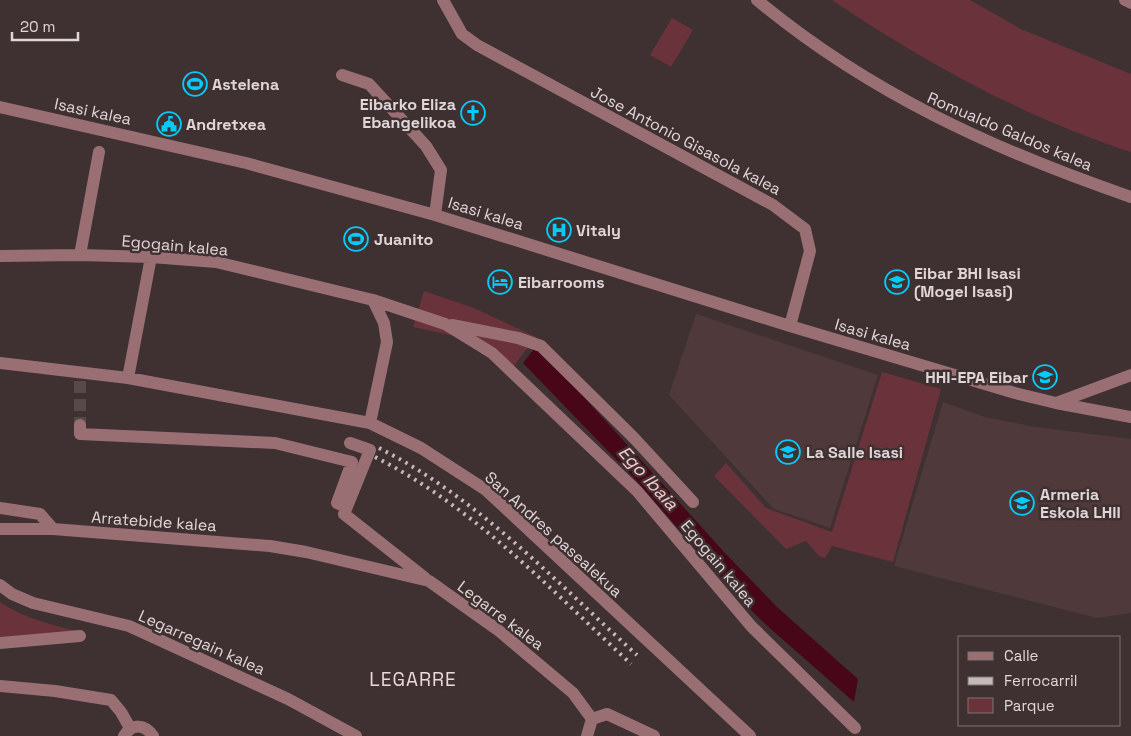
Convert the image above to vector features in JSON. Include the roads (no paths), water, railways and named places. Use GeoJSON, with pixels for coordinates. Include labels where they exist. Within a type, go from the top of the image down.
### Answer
{"type":"FeatureCollection","features":[{"type":"Feature","properties":{"kind":"street","name":"Jose Antonio Gisasola kalea"},"geometry":{"type":"LineString","coordinates":[[443,0],[462,34],[598,112],[773,205],[805,229],[810,251],[790,326]]}},
{"type":"Feature","properties":{"kind":"street","name":"Romualdo Galdos kalea"},"geometry":{"type":"LineString","coordinates":[[756,0],[832,57],[911,106],[971,135],[1079,180],[1131,197]]}},
{"type":"Feature","properties":{"kind":"street"},"geometry":{"type":"LineString","coordinates":[[1125,0],[1131,3]]}},
{"type":"Feature","properties":{"kind":"street"},"geometry":{"type":"LineString","coordinates":[[342,75],[369,84],[426,146],[441,170],[435,214]]}},
{"type":"Feature","properties":{"kind":"street","name":"Isasi kalea"},"geometry":{"type":"LineString","coordinates":[[0,107],[246,163],[435,214],[790,326],[1056,404],[1131,417]]}},
{"type":"Feature","properties":{"kind":"street"},"geometry":{"type":"LineString","coordinates":[[80,254],[99,152]]}},
{"type":"Feature","properties":{"kind":"street","name":"Egogain kalea"},"geometry":{"type":"LineString","coordinates":[[0,256],[80,254],[151,256],[216,262],[373,300],[445,324],[518,338],[541,346],[630,434],[692,502]]}},
{"type":"Feature","properties":{"kind":"street"},"geometry":{"type":"LineString","coordinates":[[128,378],[151,256]]}},
{"type":"Feature","properties":{"kind":"street"},"geometry":{"type":"LineString","coordinates":[[370,423],[387,342],[384,323],[373,300]]}},
{"type":"Feature","properties":{"kind":"street","name":"Egogain kalea"},"geometry":{"type":"LineString","coordinates":[[445,324],[492,353],[637,492],[751,626],[855,728]]}},
{"type":"Feature","properties":{"kind":"street","name":"San Andres pasealekua"},"geometry":{"type":"LineString","coordinates":[[0,363],[80,377],[128,378],[370,423],[421,448],[486,490],[750,736]]}},
{"type":"Feature","properties":{"kind":"street"},"geometry":{"type":"LineString","coordinates":[[1056,404],[1131,375]]}},
{"type":"Feature","properties":{"kind":"street"},"geometry":{"type":"LineString","coordinates":[[80,430],[275,443],[352,462],[338,503],[346,506]]}},
{"type":"Feature","properties":{"kind":"street"},"geometry":{"type":"LineString","coordinates":[[350,444],[370,450],[344,514],[429,581]]}},
{"type":"Feature","properties":{"kind":"street"},"geometry":{"type":"LineString","coordinates":[[0,508],[40,514],[53,529]]}},
{"type":"Feature","properties":{"kind":"street","name":"Arratebide kalea"},"geometry":{"type":"LineString","coordinates":[[0,529],[53,529],[270,546],[306,552]]}},
{"type":"Feature","properties":{"kind":"street","name":"Legarre kalea"},"geometry":{"type":"LineString","coordinates":[[306,552],[429,581],[498,630],[573,693],[592,719]]}},
{"type":"Feature","properties":{"kind":"street","name":"Legarregain kalea"},"geometry":{"type":"LineString","coordinates":[[0,585],[12,594],[33,603],[129,626],[288,699],[356,736]]}},
{"type":"Feature","properties":{"kind":"street"},"geometry":{"type":"LineString","coordinates":[[0,643],[80,636]]}},
{"type":"Feature","properties":{"kind":"street"},"geometry":{"type":"LineString","coordinates":[[0,686],[55,691],[111,700],[121,712],[127,732],[135,726],[145,727],[153,736]]}},
{"type":"Feature","properties":{"kind":"street"},"geometry":{"type":"LineString","coordinates":[[587,736],[592,719],[607,714],[654,736]]}},
{"type":"Feature","properties":{"kind":"water","name":"Ego Ibaia"},"geometry":{"type":"Polygon","coordinates":[[[537,345],[724,552],[777,607],[858,679],[854,702],[764,623],[740,599],[633,477],[523,363],[537,345]]]}},
{"type":"Feature","properties":{"kind":"tunnel"},"geometry":{"type":"LineString","coordinates":[[80,381],[80,425]]}},
{"type":"Feature","properties":{"kind":"railway"},"geometry":{"type":"LineString","coordinates":[[379,448],[415,468],[483,516],[637,655]]}},
{"type":"Feature","properties":{"kind":"railway"},"geometry":{"type":"LineString","coordinates":[[375,457],[411,477],[446,500],[478,525],[541,579],[631,664]]}},
{"type":"Feature","properties":{"kind":"place","name":"Astelena"},"geometry":{"type":"Point","coordinates":[195,84]}},
{"type":"Feature","properties":{"kind":"place","name":"Eibarko Eliza Ebangelikoa"},"geometry":{"type":"Point","coordinates":[473,113]}},
{"type":"Feature","properties":{"kind":"place","name":"Andretxea"},"geometry":{"type":"Point","coordinates":[169,124]}},
{"type":"Feature","properties":{"kind":"place","name":"Vitaly"},"geometry":{"type":"Point","coordinates":[559,230]}},
{"type":"Feature","properties":{"kind":"place","name":"Juanito"},"geometry":{"type":"Point","coordinates":[356,239]}},
{"type":"Feature","properties":{"kind":"place","name":"Eibarrooms"},"geometry":{"type":"Point","coordinates":[500,282]}},
{"type":"Feature","properties":{"kind":"place","name":"Eibar BHI Isasi (Mogel Isasi)"},"geometry":{"type":"Point","coordinates":[897,282]}},
{"type":"Feature","properties":{"kind":"place","name":"HHI-EPA Eibar"},"geometry":{"type":"Point","coordinates":[1045,377]}},
{"type":"Feature","properties":{"kind":"place","name":"La Salle Isasi"},"geometry":{"type":"Point","coordinates":[788,452]}},
{"type":"Feature","properties":{"kind":"place","name":"Armeria Eskola LHII"},"geometry":{"type":"Point","coordinates":[1022,503]}},
{"type":"Feature","properties":{"kind":"district","name":"LEGARRE"},"geometry":{"type":"Point","coordinates":[413,679]}}]}
